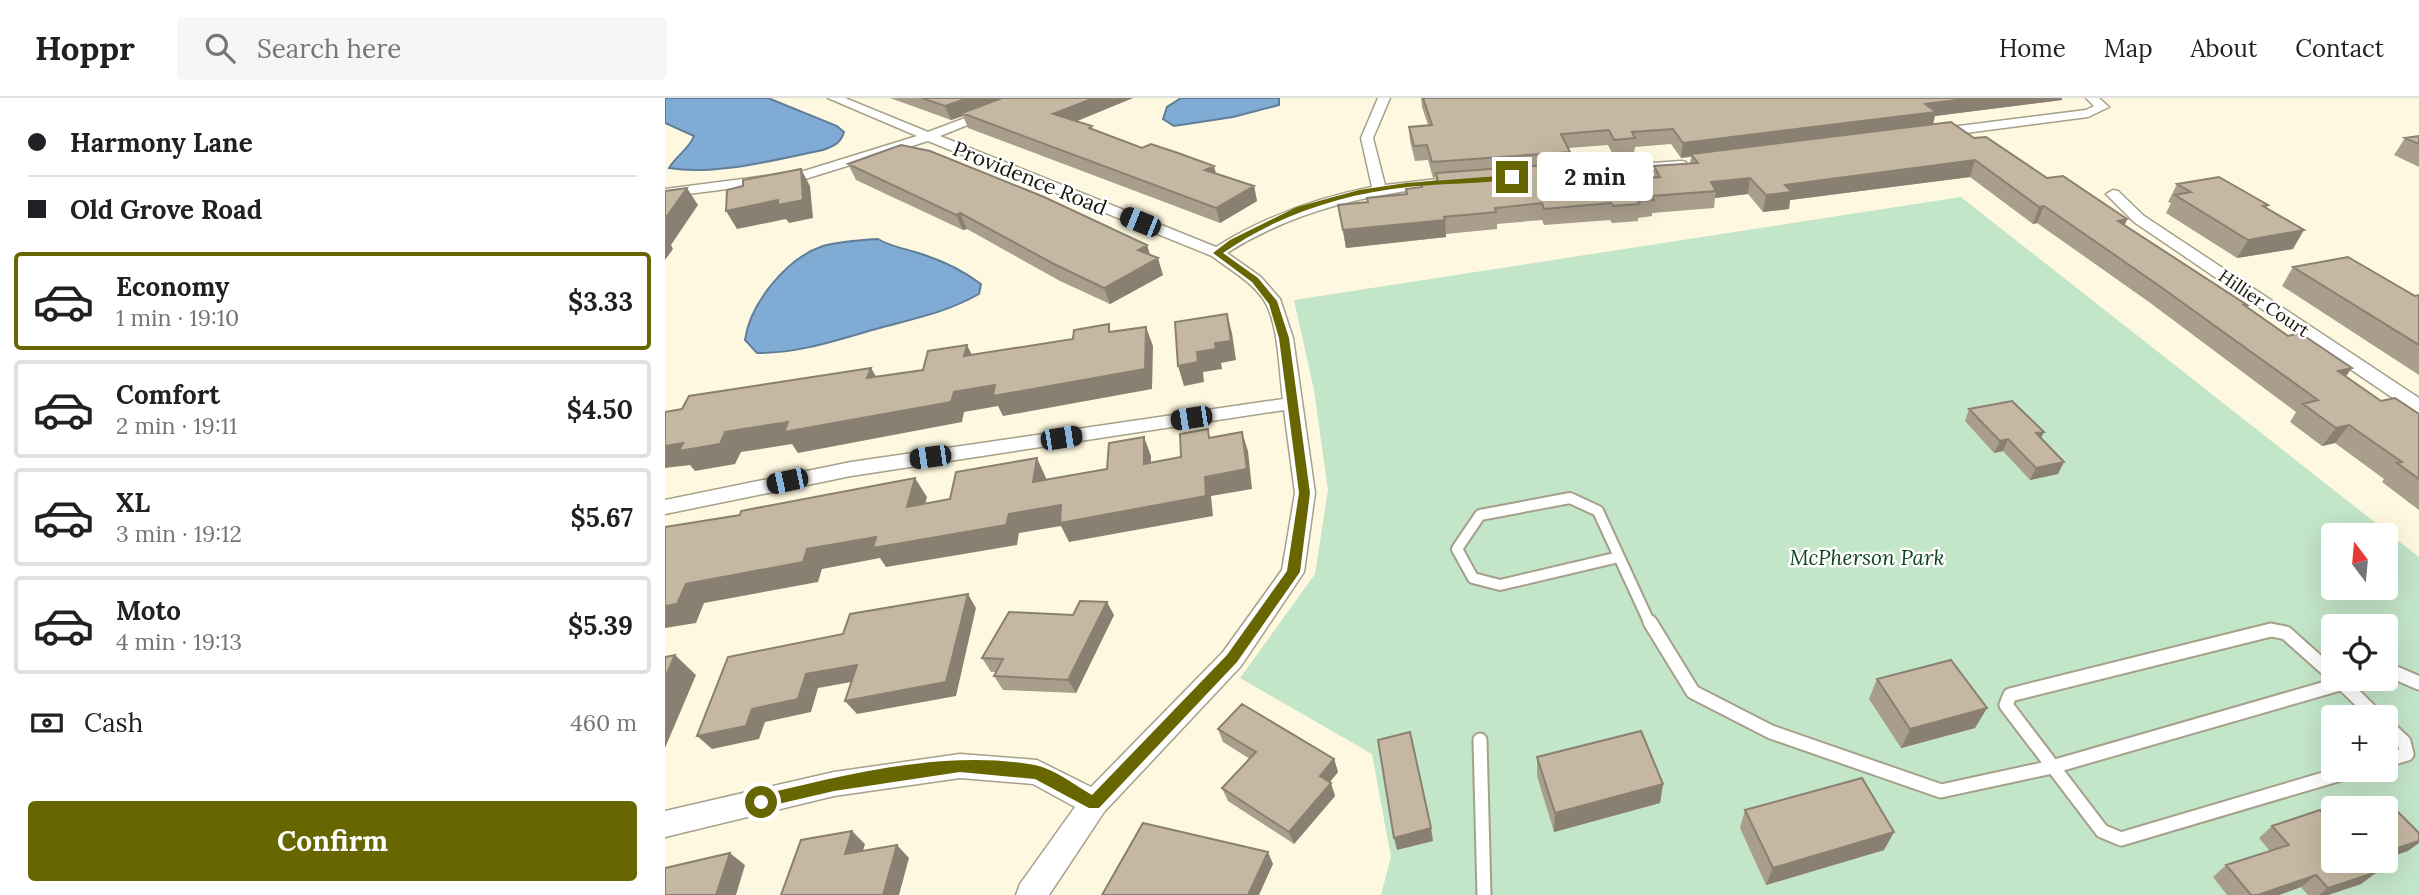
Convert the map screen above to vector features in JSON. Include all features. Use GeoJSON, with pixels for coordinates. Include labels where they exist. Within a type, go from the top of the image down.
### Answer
{"type":"FeatureCollection","features":[{"type":"Feature","properties":{"kind":"street","name":"Providence Road"},"geometry":{"type":"LineString","coordinates":[[834,98],[1217,253],[1255,280],[1274,303],[1284,338],[1305,493],[1293,572],[1232,659],[1094,803],[1031,895]]}},
{"type":"Feature","properties":{"kind":"street"},"geometry":{"type":"LineString","coordinates":[[665,193],[805,175],[927,137],[1029,98]]}},
{"type":"Feature","properties":{"kind":"street"},"geometry":{"type":"LineString","coordinates":[[1379,190],[1367,138],[1384,98]]}},
{"type":"Feature","properties":{"kind":"street"},"geometry":{"type":"LineString","coordinates":[[1927,134],[2088,113],[2097,103]]}},
{"type":"Feature","properties":{"kind":"street"},"geometry":{"type":"LineString","coordinates":[[1545,175],[1698,163]]}},
{"type":"Feature","properties":{"kind":"street"},"geometry":{"type":"LineString","coordinates":[[1217,253],[1300,208],[1379,190],[1462,181]]}},
{"type":"Feature","properties":{"kind":"street","name":"Hillier Court"},"geometry":{"type":"LineString","coordinates":[[2113,194],[2139,219],[2419,407]]}},
{"type":"Feature","properties":{"kind":"street"},"geometry":{"type":"LineString","coordinates":[[665,508],[851,469],[1294,403]]}},
{"type":"Feature","properties":{"kind":"street"},"geometry":{"type":"LineString","coordinates":[[665,824],[834,784],[960,766],[1037,772],[1094,803]]}},
{"type":"Feature","properties":{"kind":"lane"},"geometry":{"type":"LineString","coordinates":[[1619,557],[1500,585],[1473,578],[1457,550],[1481,515],[1570,498],[1598,511],[1653,630],[1693,692],[1771,732],[1941,791],[2052,767],[2321,684]]}},
{"type":"Feature","properties":{"kind":"lane"},"geometry":{"type":"LineString","coordinates":[[2321,664],[2286,634],[2271,630],[2010,695],[2006,705],[2102,831],[2121,839],[2321,780]]}},
{"type":"Feature","properties":{"kind":"lane"},"geometry":{"type":"LineString","coordinates":[[2398,674],[2419,683]]}},
{"type":"Feature","properties":{"kind":"lane"},"geometry":{"type":"LineString","coordinates":[[2350,691],[2365,705]]}},
{"type":"Feature","properties":{"kind":"lane"},"geometry":{"type":"LineString","coordinates":[[2398,736],[2404,742],[2407,754],[2398,757]]}},
{"type":"Feature","properties":{"kind":"lane"},"geometry":{"type":"LineString","coordinates":[[1480,740],[1484,895]]}},
{"type":"Feature","properties":{"kind":"green space","name":"McPherson Park"},"geometry":{"type":"Polygon","coordinates":[[[1961,197],[2376,523],[2321,523],[2321,600],[2398,600],[2398,540],[2419,557],[2419,895],[1381,895],[1391,857],[1372,754],[1240,678],[1315,574],[1328,490],[1314,390],[1294,300],[1961,197]]]}},
{"type":"Feature","properties":{"kind":"water"},"geometry":{"type":"Polygon","coordinates":[[[665,98],[768,98],[837,126],[844,132],[839,141],[831,147],[786,158],[706,170],[669,168],[694,136],[665,123],[665,98]]]}},
{"type":"Feature","properties":{"kind":"water"},"geometry":{"type":"Polygon","coordinates":[[[1181,98],[1279,98],[1279,105],[1233,117],[1174,126],[1163,119],[1167,107],[1181,98]]]}},
{"type":"Feature","properties":{"kind":"water"},"geometry":{"type":"Polygon","coordinates":[[[878,239],[958,269],[981,284],[979,294],[932,314],[805,348],[757,353],[745,340],[748,326],[762,297],[796,261],[823,246],[878,239]]]}},
{"type":"Feature","properties":{"kind":"building"},"geometry":{"type":"Polygon","coordinates":[[[922,98],[968,98],[945,106],[922,98]]]}},
{"type":"Feature","properties":{"kind":"building"},"geometry":{"type":"Polygon","coordinates":[[[1002,98],[1094,98],[1053,114],[1092,126],[1089,128],[1142,148],[1151,144],[1178,153],[1214,166],[1205,170],[1254,186],[1216,208],[962,113],[1002,98]]]}},
{"type":"Feature","properties":{"kind":"building"},"geometry":{"type":"Polygon","coordinates":[[[1423,98],[1973,98],[1925,104],[1936,112],[1683,143],[1673,129],[1632,132],[1635,138],[1614,140],[1609,130],[1561,134],[1570,152],[1432,162],[1427,145],[1414,146],[1409,127],[1432,125],[1423,98]]]}},
{"type":"Feature","properties":{"kind":"building"},"geometry":{"type":"Polygon","coordinates":[[[1951,122],[1974,138],[1986,137],[2047,178],[2063,176],[2127,219],[2118,221],[2247,305],[2244,305],[2288,336],[2300,333],[2352,368],[2338,371],[2381,401],[2395,398],[2419,414],[2419,479],[2397,463],[2402,462],[2349,425],[2336,428],[2303,404],[2318,400],[2158,285],[2044,206],[2039,207],[1975,160],[1785,185],[1792,192],[1766,195],[1750,178],[1711,182],[1716,191],[1652,196],[1654,200],[1638,201],[1639,204],[1613,206],[1611,203],[1544,209],[1542,203],[1495,208],[1496,212],[1444,217],[1445,220],[1343,230],[1338,205],[1368,202],[1367,198],[1407,194],[1406,189],[1422,187],[1421,183],[1438,181],[1436,173],[1576,163],[1581,173],[1613,171],[1618,180],[1660,177],[1654,166],[1698,163],[1691,154],[1951,122]]]}},
{"type":"Feature","properties":{"kind":"building"},"geometry":{"type":"Polygon","coordinates":[[[2419,136],[2419,144],[2405,138],[2419,136]]]}},
{"type":"Feature","properties":{"kind":"building"},"geometry":{"type":"Polygon","coordinates":[[[901,145],[930,151],[1044,197],[1147,245],[1138,250],[1158,258],[1104,288],[960,213],[956,215],[848,164],[901,145]]]}},
{"type":"Feature","properties":{"kind":"building"},"geometry":{"type":"Polygon","coordinates":[[[801,169],[803,200],[778,205],[778,200],[726,211],[727,190],[743,186],[743,180],[801,169]]]}},
{"type":"Feature","properties":{"kind":"building"},"geometry":{"type":"Polygon","coordinates":[[[2219,177],[2268,205],[2263,206],[2304,230],[2248,240],[2175,195],[2191,192],[2177,184],[2219,177]]]}},
{"type":"Feature","properties":{"kind":"building"},"geometry":{"type":"Polygon","coordinates":[[[687,188],[665,219],[665,191],[687,188]]]}},
{"type":"Feature","properties":{"kind":"building"},"geometry":{"type":"Polygon","coordinates":[[[2348,257],[2415,296],[2419,295],[2419,345],[2293,267],[2348,257]]]}},
{"type":"Feature","properties":{"kind":"building"},"geometry":{"type":"Polygon","coordinates":[[[1227,314],[1231,341],[1215,343],[1216,349],[1197,352],[1198,362],[1178,366],[1175,322],[1227,314]]]}},
{"type":"Feature","properties":{"kind":"building"},"geometry":{"type":"Polygon","coordinates":[[[1109,324],[1109,332],[1146,327],[1145,369],[993,396],[995,385],[954,392],[951,402],[784,432],[788,422],[725,432],[720,444],[679,451],[683,443],[665,446],[665,412],[682,409],[689,396],[871,368],[867,378],[923,370],[928,351],[967,345],[964,356],[1073,339],[1074,330],[1109,324]]]}},
{"type":"Feature","properties":{"kind":"building"},"geometry":{"type":"Polygon","coordinates":[[[2012,401],[2044,432],[2036,433],[2064,462],[2036,468],[2008,439],[2000,441],[1969,409],[2012,401]]]}},
{"type":"Feature","properties":{"kind":"building"},"geometry":{"type":"Polygon","coordinates":[[[1208,429],[1209,438],[1242,432],[1247,469],[1205,477],[1206,496],[1060,523],[1061,505],[1009,514],[1006,525],[873,548],[876,537],[807,549],[803,562],[686,584],[677,604],[665,606],[665,527],[740,515],[741,511],[915,478],[907,507],[950,499],[956,472],[1037,458],[1033,482],[1107,469],[1109,443],[1144,437],[1144,464],[1181,457],[1180,434],[1208,429]]]}},
{"type":"Feature","properties":{"kind":"building"},"geometry":{"type":"Polygon","coordinates":[[[968,594],[946,682],[845,701],[857,665],[806,674],[798,699],[752,709],[746,726],[697,736],[728,657],[843,634],[850,614],[968,594]]]}},
{"type":"Feature","properties":{"kind":"building"},"geometry":{"type":"Polygon","coordinates":[[[1080,601],[1107,602],[1068,680],[994,676],[1003,659],[982,658],[1009,612],[1073,615],[1080,601]]]}},
{"type":"Feature","properties":{"kind":"building"},"geometry":{"type":"Polygon","coordinates":[[[675,655],[665,678],[665,657],[675,655]]]}},
{"type":"Feature","properties":{"kind":"building"},"geometry":{"type":"Polygon","coordinates":[[[1951,660],[1987,708],[1910,729],[1877,679],[1951,660]]]}},
{"type":"Feature","properties":{"kind":"building"},"geometry":{"type":"Polygon","coordinates":[[[1242,704],[1334,759],[1320,776],[1331,783],[1289,832],[1222,788],[1256,752],[1218,729],[1242,704]]]}},
{"type":"Feature","properties":{"kind":"building"},"geometry":{"type":"Polygon","coordinates":[[[1641,731],[1663,784],[1555,813],[1537,757],[1641,731]]]}},
{"type":"Feature","properties":{"kind":"building"},"geometry":{"type":"Polygon","coordinates":[[[1410,732],[1431,828],[1394,838],[1378,740],[1410,732]]]}},
{"type":"Feature","properties":{"kind":"building"},"geometry":{"type":"Polygon","coordinates":[[[1862,778],[1894,832],[1773,868],[1745,810],[1862,778]]]}},
{"type":"Feature","properties":{"kind":"building"},"geometry":{"type":"Polygon","coordinates":[[[2320,810],[2321,873],[2374,873],[2328,888],[2316,875],[2251,895],[2226,865],[2289,845],[2272,826],[2320,810]]]}},
{"type":"Feature","properties":{"kind":"building"},"geometry":{"type":"Polygon","coordinates":[[[2398,812],[2419,833],[2419,841],[2398,848],[2398,812]]]}},
{"type":"Feature","properties":{"kind":"building"},"geometry":{"type":"Polygon","coordinates":[[[1143,823],[1268,852],[1248,895],[1102,895],[1143,823]]]}},
{"type":"Feature","properties":{"kind":"building"},"geometry":{"type":"Polygon","coordinates":[[[852,831],[845,854],[897,845],[883,895],[781,895],[801,840],[852,831]]]}},
{"type":"Feature","properties":{"kind":"building"},"geometry":{"type":"Polygon","coordinates":[[[730,853],[716,895],[665,895],[665,868],[730,853]]]}},
{"type":"Feature","properties":{"kind":"route"},"geometry":{"type":"LineString","coordinates":[[761,802],[834,784],[960,766],[1037,772],[1094,803],[1232,659],[1293,572],[1305,493],[1284,338],[1274,303],[1255,280],[1217,253],[1300,208],[1359,193],[1406,185],[1512,177]]}}]}
